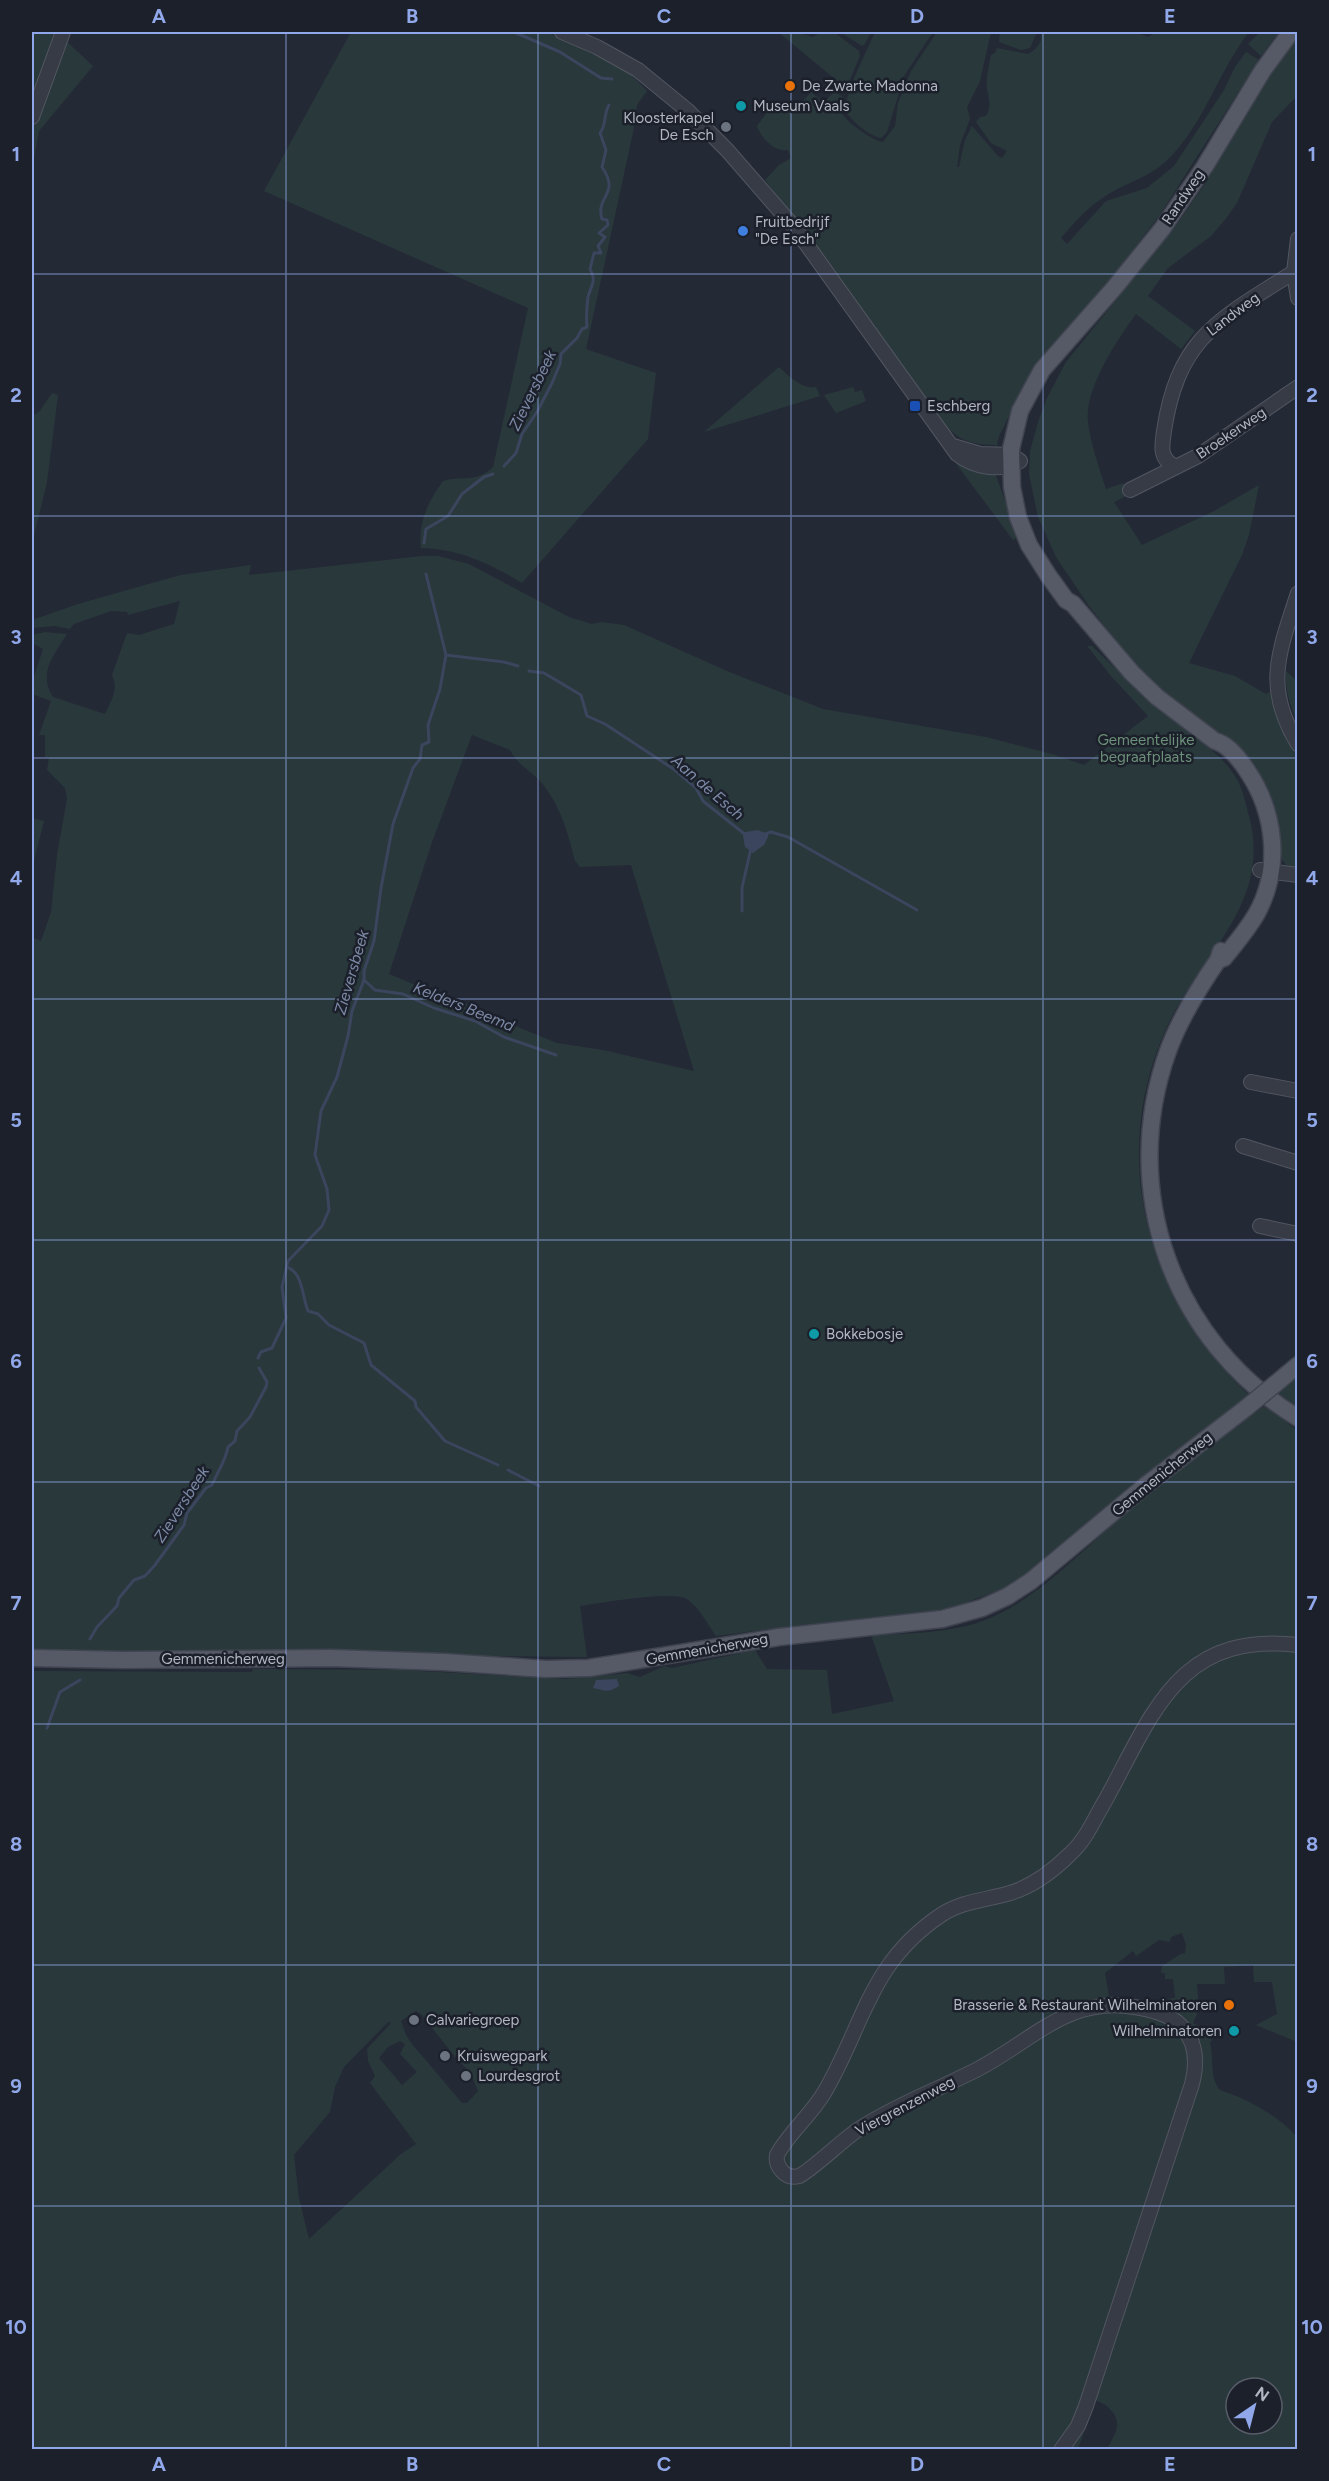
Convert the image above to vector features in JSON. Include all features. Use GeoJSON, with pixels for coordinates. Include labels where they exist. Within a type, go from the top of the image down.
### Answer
{"type":"FeatureCollection","features":[{"type":"Feature","properties":{"kind":"main road","name":"Randweg"},"geometry":{"type":"LineString","coordinates":[[1266,871],[1255,808],[1244,782],[1216,747],[1215,741],[1163,702],[1132,673],[1073,604],[1045,556],[1030,523],[1014,461],[1030,410],[1060,352],[1170,218],[1263,70],[1291,32]]}},
{"type":"Feature","properties":{"kind":"main road"},"geometry":{"type":"LineString","coordinates":[[1266,871],[1268,887],[1255,916],[1224,958],[1218,960],[1182,1017],[1157,1086],[1149,1147],[1154,1212],[1162,1245],[1183,1298],[1202,1328],[1249,1382],[1298,1418]]}},
{"type":"Feature","properties":{"kind":"main road","name":"Gemmenicherweg"},"geometry":{"type":"LineString","coordinates":[[32,1658],[124,1660],[333,1658],[546,1669],[589,1668],[779,1637],[942,1619],[982,1608],[1008,1596],[1031,1581],[1146,1485],[1298,1365]]}},
{"type":"Feature","properties":{"kind":"street"},"geometry":{"type":"LineString","coordinates":[[32,117],[63,32]]}},
{"type":"Feature","properties":{"kind":"street"},"geometry":{"type":"LineString","coordinates":[[562,32],[597,47],[638,70],[688,111],[726,150],[794,227],[953,446],[1014,461]]}},
{"type":"Feature","properties":{"kind":"street"},"geometry":{"type":"LineString","coordinates":[[1298,239],[1294,272],[1298,298]]}},
{"type":"Feature","properties":{"kind":"street","name":"Landweg"},"geometry":{"type":"LineString","coordinates":[[1174,466],[1162,455],[1162,446],[1170,398],[1184,362],[1211,328],[1243,304],[1294,272]]}},
{"type":"Feature","properties":{"kind":"street","name":"Broekerweg"},"geometry":{"type":"LineString","coordinates":[[1130,490],[1198,456],[1298,387]]}},
{"type":"Feature","properties":{"kind":"street"},"geometry":{"type":"LineString","coordinates":[[1298,593],[1278,655],[1277,687],[1287,727],[1298,744]]}},
{"type":"Feature","properties":{"kind":"street"},"geometry":{"type":"LineString","coordinates":[[1266,871],[1298,875]]}},
{"type":"Feature","properties":{"kind":"street"},"geometry":{"type":"LineString","coordinates":[[1251,1082],[1298,1091]]}},
{"type":"Feature","properties":{"kind":"street"},"geometry":{"type":"LineString","coordinates":[[1243,1146],[1298,1163]]}},
{"type":"Feature","properties":{"kind":"street"},"geometry":{"type":"LineString","coordinates":[[1260,1226],[1298,1234]]}},
{"type":"Feature","properties":{"kind":"street","name":"Viergrenzenweg"},"geometry":{"type":"LineString","coordinates":[[1061,2450],[1076,2429],[1086,2406],[1192,2084],[1195,2065],[1194,2049],[1180,2026],[1165,2015],[1139,2007],[1106,2004],[1082,2009],[1044,2027],[992,2062],[865,2126],[801,2174],[792,2176],[781,2171],[777,2164],[777,2155],[823,2094],[877,1980],[904,1946],[935,1919],[950,1910],[1023,1888],[1049,1872],[1070,1855],[1088,1831],[1161,1700],[1193,1667],[1223,1650],[1241,1645],[1298,1645]]}},
{"type":"Feature","properties":{"kind":"green space"},"geometry":{"type":"Polygon","coordinates":[[[32,32],[59,32],[93,66],[39,131],[32,169],[32,32]]]}},
{"type":"Feature","properties":{"kind":"green space"},"geometry":{"type":"Polygon","coordinates":[[[351,32],[548,32],[628,71],[647,91],[637,105],[586,349],[656,373],[648,439],[522,583],[473,558],[448,551],[421,548],[420,539],[425,513],[443,481],[480,476],[493,467],[528,308],[264,191],[351,32]]]}},
{"type":"Feature","properties":{"kind":"green space"},"geometry":{"type":"Polygon","coordinates":[[[778,32],[795,32],[813,37],[821,32],[834,32],[859,51],[860,56],[844,94],[835,90],[840,83],[778,32]]]}},
{"type":"Feature","properties":{"kind":"green space"},"geometry":{"type":"Polygon","coordinates":[[[840,32],[871,32],[862,46],[840,32]]]}},
{"type":"Feature","properties":{"kind":"green space"},"geometry":{"type":"Polygon","coordinates":[[[875,32],[933,32],[904,76],[887,132],[881,138],[860,126],[850,117],[844,107],[875,32]]]}},
{"type":"Feature","properties":{"kind":"green space"},"geometry":{"type":"Polygon","coordinates":[[[937,32],[991,32],[980,81],[967,107],[970,119],[960,145],[957,167],[959,167],[965,140],[972,126],[998,156],[1002,158],[1007,151],[991,143],[976,122],[980,117],[986,116],[989,109],[988,72],[991,55],[997,48],[1028,54],[1039,45],[1041,32],[1134,32],[1148,37],[1156,32],[1249,32],[1195,125],[1174,153],[1156,169],[1090,207],[1061,238],[1067,244],[1106,201],[1147,188],[1174,166],[1246,52],[1259,60],[1159,216],[1115,273],[1031,372],[999,436],[996,448],[995,445],[964,440],[949,429],[765,180],[779,165],[791,158],[788,150],[778,149],[769,143],[757,126],[770,108],[777,106],[793,113],[811,92],[824,103],[834,91],[843,97],[840,110],[844,116],[867,135],[883,142],[895,126],[898,103],[911,71],[937,32]]]}},
{"type":"Feature","properties":{"kind":"green space"},"geometry":{"type":"Polygon","coordinates":[[[1000,32],[1037,32],[1030,48],[1021,50],[999,42],[1000,32]]]}},
{"type":"Feature","properties":{"kind":"green space"},"geometry":{"type":"Polygon","coordinates":[[[1260,32],[1279,32],[1261,56],[1248,44],[1260,32]]]}},
{"type":"Feature","properties":{"kind":"green space"},"geometry":{"type":"Polygon","coordinates":[[[1297,39],[1297,96],[1272,122],[1237,203],[1211,236],[1168,268],[1148,296],[1195,331],[1181,349],[1136,314],[1103,365],[1088,409],[1093,448],[1106,489],[1123,483],[1128,495],[1114,502],[1142,545],[1214,511],[1259,485],[1249,535],[1242,555],[1189,663],[1235,676],[1266,694],[1271,691],[1283,729],[1297,754],[1296,868],[1286,865],[1279,856],[1235,746],[1156,685],[1123,654],[1116,641],[1089,606],[1056,557],[1038,517],[1029,474],[1030,451],[1039,419],[1066,362],[1175,227],[1203,187],[1276,66],[1297,39]]]}},
{"type":"Feature","properties":{"kind":"green space"},"geometry":{"type":"Polygon","coordinates":[[[779,367],[801,384],[816,387],[820,396],[704,432],[779,367]]]}},
{"type":"Feature","properties":{"kind":"green space"},"geometry":{"type":"Polygon","coordinates":[[[853,387],[855,392],[862,390],[866,401],[836,413],[824,395],[853,387]]]}},
{"type":"Feature","properties":{"kind":"green space"},"geometry":{"type":"Polygon","coordinates":[[[52,393],[58,395],[47,482],[32,544],[32,416],[40,411],[52,393]]]}},
{"type":"Feature","properties":{"kind":"green space"},"geometry":{"type":"Polygon","coordinates":[[[934,434],[995,473],[1018,537],[1013,540],[934,434]]]}},
{"type":"Feature","properties":{"kind":"green space","name":"Gemeentelijke begraafplaats"},"geometry":{"type":"Polygon","coordinates":[[[438,556],[469,564],[569,617],[592,624],[601,622],[624,625],[727,671],[823,709],[986,737],[1084,765],[1148,716],[1087,646],[1092,646],[1165,714],[1205,744],[1223,761],[1238,781],[1249,816],[1254,848],[1250,877],[1241,904],[1228,930],[1179,1004],[1165,1031],[1148,1080],[1140,1129],[1140,1178],[1148,1226],[1163,1273],[1185,1317],[1214,1358],[1249,1395],[1135,1485],[1027,1575],[1007,1587],[957,1606],[920,1614],[810,1624],[716,1636],[699,1611],[687,1599],[652,1596],[619,1600],[580,1606],[587,1657],[154,1653],[32,1649],[32,937],[41,941],[51,912],[57,855],[67,799],[65,788],[47,770],[49,757],[45,758],[45,735],[39,735],[51,701],[32,694],[32,682],[43,649],[32,643],[32,635],[45,632],[67,634],[53,656],[47,672],[47,680],[53,697],[105,714],[112,700],[115,685],[112,675],[127,633],[139,635],[174,624],[180,601],[128,615],[127,612],[111,611],[74,624],[70,629],[55,626],[32,628],[32,620],[78,604],[181,575],[251,565],[249,575],[438,556]],[[472,735],[431,845],[389,974],[448,995],[498,1019],[557,1043],[603,1050],[694,1071],[631,865],[580,867],[575,861],[564,822],[556,804],[541,782],[517,761],[510,750],[472,735]]]}},
{"type":"Feature","properties":{"kind":"green space"},"geometry":{"type":"Polygon","coordinates":[[[1286,671],[1297,681],[1297,722],[1287,692],[1286,671]]]}},
{"type":"Feature","properties":{"kind":"green space"},"geometry":{"type":"Polygon","coordinates":[[[32,818],[44,821],[32,869],[32,818]]]}},
{"type":"Feature","properties":{"kind":"green space"},"geometry":{"type":"Polygon","coordinates":[[[1297,1375],[1297,1407],[1277,1392],[1297,1375]]]}},
{"type":"Feature","properties":{"kind":"green space"},"geometry":{"type":"Polygon","coordinates":[[[1264,1406],[1297,1430],[1297,2042],[1256,2025],[1277,2014],[1272,1982],[1254,1982],[1253,1965],[1224,1967],[1225,1984],[1197,1984],[1199,2010],[1193,2023],[1207,2030],[1212,2041],[1210,2042],[1213,2073],[1220,2090],[1262,2109],[1297,2137],[1297,2449],[1107,2449],[1117,2427],[1116,2418],[1103,2403],[1094,2400],[1078,2450],[32,2449],[32,1671],[402,1670],[564,1679],[627,1673],[640,1677],[664,1666],[672,1668],[755,1650],[767,1669],[827,1670],[832,1714],[894,1701],[871,1635],[954,1629],[1001,1613],[1058,1574],[1126,1513],[1264,1406]],[[1182,1933],[1171,1937],[1170,1942],[1159,1940],[1136,1956],[1133,1951],[1105,1973],[1109,1996],[1165,2004],[1165,1999],[1175,1998],[1173,1979],[1165,1979],[1165,1973],[1161,1973],[1162,1966],[1185,1953],[1186,1945],[1182,1933]],[[416,2011],[401,2021],[406,2035],[462,2103],[467,2103],[478,2091],[470,2072],[416,2011]],[[388,2022],[344,2067],[335,2087],[330,2112],[294,2155],[299,2198],[309,2239],[401,2154],[416,2144],[370,2083],[375,2076],[368,2061],[367,2049],[391,2023],[388,2022]],[[400,2041],[388,2047],[379,2058],[402,2085],[417,2072],[400,2054],[405,2044],[400,2041]]]}},
{"type":"Feature","properties":{"kind":"water"},"geometry":{"type":"Polygon","coordinates":[[[758,830],[768,834],[768,837],[764,845],[753,853],[745,847],[743,836],[745,832],[758,830]]]}},
{"type":"Feature","properties":{"kind":"water"},"geometry":{"type":"Polygon","coordinates":[[[617,1679],[619,1686],[612,1690],[593,1688],[596,1680],[617,1679]]]}},
{"type":"Feature","properties":{"kind":"waterway","name":"Zieversbeek"},"geometry":{"type":"LineString","coordinates":[[514,32],[560,52],[601,78],[612,79]]}},
{"type":"Feature","properties":{"kind":"waterway","name":"Zieversbeek"},"geometry":{"type":"LineString","coordinates":[[504,466],[516,453],[522,434],[552,383],[560,364],[561,354],[577,338],[582,329],[587,327],[588,297],[593,280],[590,269],[594,253],[601,253],[598,246],[605,237],[599,233],[608,225],[607,220],[602,219],[601,211],[609,184],[602,167],[606,150],[600,133],[609,105]]}},
{"type":"Feature","properties":{"kind":"waterway","name":"Zieversbeek"},"geometry":{"type":"LineString","coordinates":[[424,543],[426,529],[448,516],[462,494],[484,477],[493,474]]}},
{"type":"Feature","properties":{"kind":"waterway","name":"Zieversbeek"},"geometry":{"type":"LineString","coordinates":[[258,1358],[261,1352],[272,1348],[286,1318],[282,1287],[288,1261],[322,1226],[329,1210],[327,1189],[315,1155],[321,1111],[337,1077],[352,1011],[364,980],[364,971],[374,941],[393,824],[413,768],[420,759],[422,745],[429,742],[428,725],[440,689],[446,655],[426,574]]}},
{"type":"Feature","properties":{"kind":"waterway","name":"Aan de Esch"},"geometry":{"type":"LineString","coordinates":[[446,655],[504,662],[518,666]]}},
{"type":"Feature","properties":{"kind":"waterway","name":"Aan de Esch"},"geometry":{"type":"LineString","coordinates":[[529,671],[544,673],[581,695],[587,716],[605,724],[675,770],[696,788],[703,801],[747,836]]}},
{"type":"Feature","properties":{"kind":"waterway","name":"Aan de Esch"},"geometry":{"type":"LineString","coordinates":[[762,835],[771,832],[788,837],[917,910]]}},
{"type":"Feature","properties":{"kind":"waterway"},"geometry":{"type":"LineString","coordinates":[[742,911],[742,888],[751,848]]}},
{"type":"Feature","properties":{"kind":"waterway","name":"Kelders Beemd"},"geometry":{"type":"LineString","coordinates":[[364,980],[375,990],[403,994],[434,1008],[475,1021],[504,1037],[556,1055]]}},
{"type":"Feature","properties":{"kind":"waterway"},"geometry":{"type":"LineString","coordinates":[[287,1267],[296,1274],[299,1280],[308,1311],[318,1314],[329,1325],[364,1343],[371,1365],[415,1401],[416,1407],[445,1441],[498,1465]]}},
{"type":"Feature","properties":{"kind":"waterway","name":"Zieversbeek"},"geometry":{"type":"LineString","coordinates":[[90,1639],[97,1627],[117,1606],[119,1598],[134,1580],[145,1576],[155,1565],[184,1525],[187,1513],[206,1488],[212,1485],[228,1447],[235,1441],[237,1431],[250,1417],[266,1387],[267,1382],[259,1368]]}},
{"type":"Feature","properties":{"kind":"waterway"},"geometry":{"type":"LineString","coordinates":[[508,1470],[539,1486]]}},
{"type":"Feature","properties":{"kind":"waterway","name":"Zieversbeek"},"geometry":{"type":"LineString","coordinates":[[47,1728],[60,1692],[80,1680]]}},
{"type":"Feature","properties":{"kind":"place","name":"De Zwarte Madonna"},"geometry":{"type":"Point","coordinates":[790,86]}},
{"type":"Feature","properties":{"kind":"place","name":"Museum Vaals"},"geometry":{"type":"Point","coordinates":[741,106]}},
{"type":"Feature","properties":{"kind":"place","name":"Kloosterkapel De Esch"},"geometry":{"type":"Point","coordinates":[726,127]}},
{"type":"Feature","properties":{"kind":"place","name":"Fruitbedrijf \"De Esch\""},"geometry":{"type":"Point","coordinates":[743,231]}},
{"type":"Feature","properties":{"kind":"place","name":"Eschberg"},"geometry":{"type":"Point","coordinates":[915,406]}},
{"type":"Feature","properties":{"kind":"place","name":"Bokkebosje"},"geometry":{"type":"Point","coordinates":[814,1334]}},
{"type":"Feature","properties":{"kind":"place","name":"Brasserie & Restaurant Wilhelminatoren"},"geometry":{"type":"Point","coordinates":[1229,2005]}},
{"type":"Feature","properties":{"kind":"place","name":"Calvariegroep"},"geometry":{"type":"Point","coordinates":[414,2020]}},
{"type":"Feature","properties":{"kind":"place","name":"Wilhelminatoren"},"geometry":{"type":"Point","coordinates":[1234,2031]}},
{"type":"Feature","properties":{"kind":"place","name":"Kruiswegpark"},"geometry":{"type":"Point","coordinates":[445,2056]}},
{"type":"Feature","properties":{"kind":"place","name":"Lourdesgrot"},"geometry":{"type":"Point","coordinates":[466,2076]}}]}
